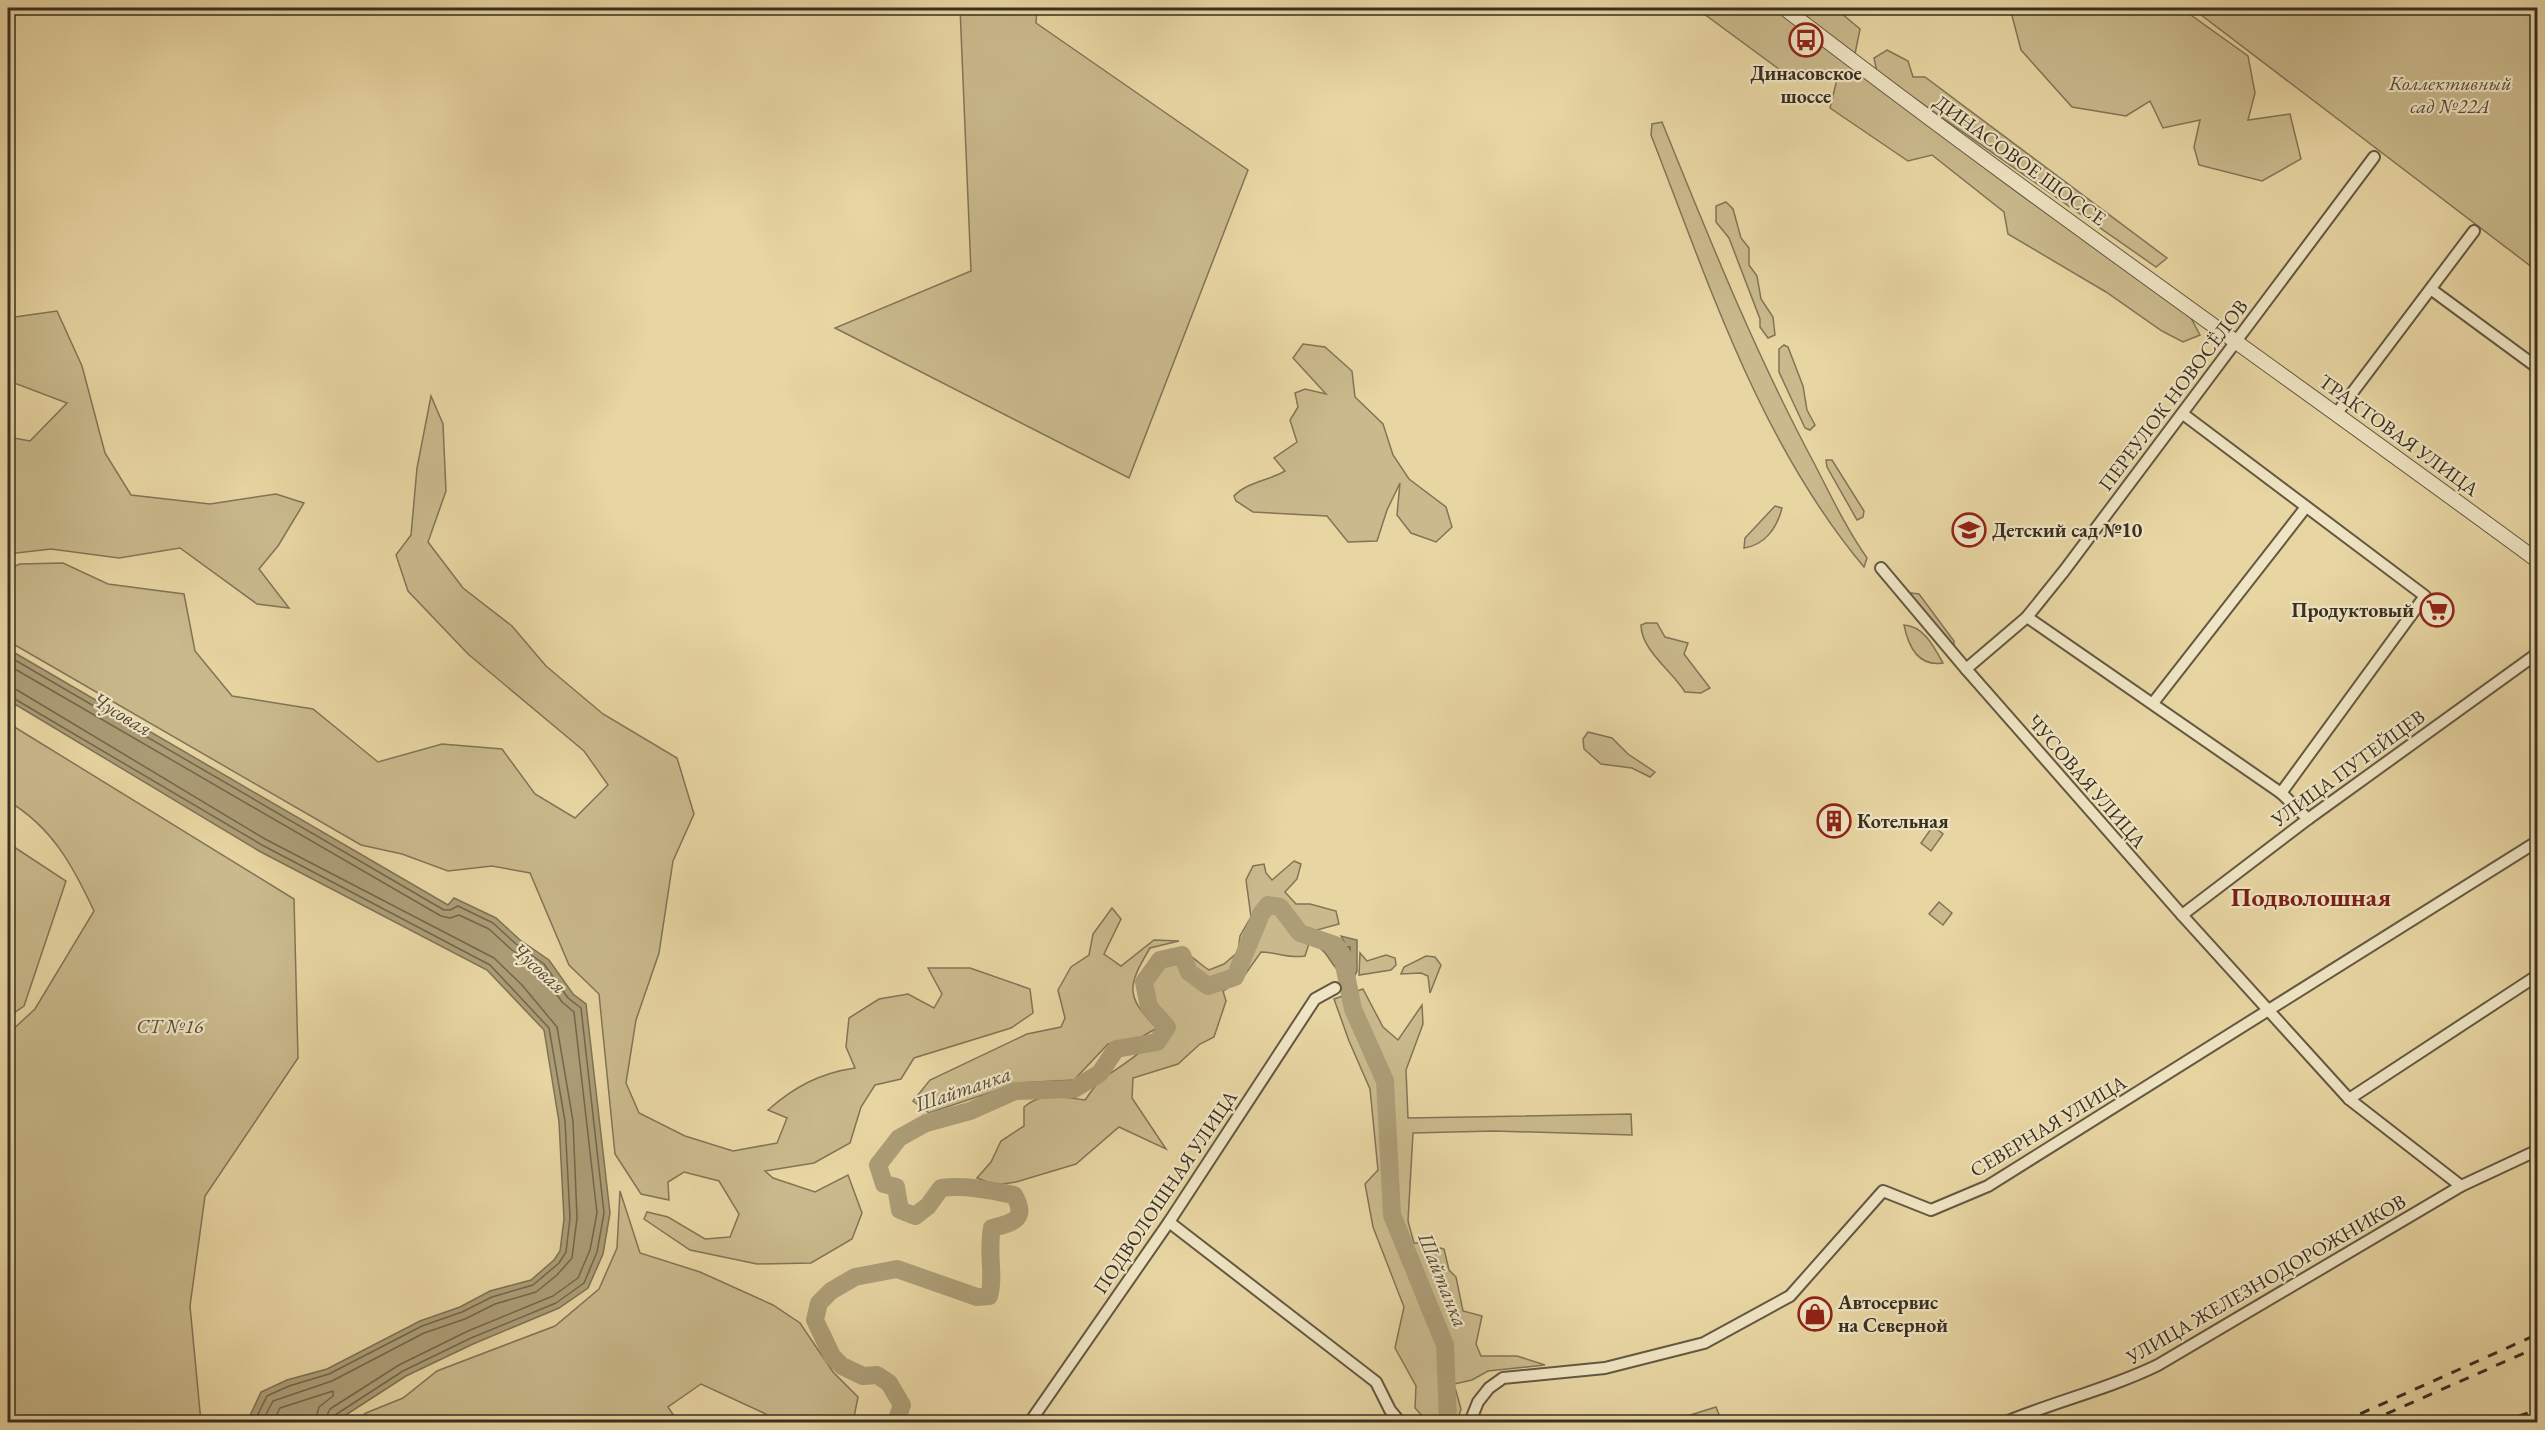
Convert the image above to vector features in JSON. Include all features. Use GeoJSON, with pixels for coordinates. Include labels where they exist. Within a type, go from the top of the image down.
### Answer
{"type":"FeatureCollection","features":[{"type":"Feature","properties":{"kind":"street","name":"ДИНАСОВОЕ ШОССЕ"},"geometry":{"type":"LineString","coordinates":[[1784,8],[2235,343]]}},
{"type":"Feature","properties":{"kind":"street","name":"ПЕРЕУЛОК НОВОСЁЛОВ"},"geometry":{"type":"LineString","coordinates":[[1966,669],[2027,616],[2183,414],[2374,157]]}},
{"type":"Feature","properties":{"kind":"street"},"geometry":{"type":"LineString","coordinates":[[2337,413],[2432,290],[2474,231]]}},
{"type":"Feature","properties":{"kind":"street"},"geometry":{"type":"LineString","coordinates":[[2432,290],[2538,368]]}},
{"type":"Feature","properties":{"kind":"street","name":"ТРАКТОВАЯ УЛИЦА"},"geometry":{"type":"LineString","coordinates":[[2235,343],[2337,413],[2538,561]]}},
{"type":"Feature","properties":{"kind":"street"},"geometry":{"type":"LineString","coordinates":[[2183,414],[2425,596],[2281,793]]}},
{"type":"Feature","properties":{"kind":"street"},"geometry":{"type":"LineString","coordinates":[[2153,703],[2306,507]]}},
{"type":"Feature","properties":{"kind":"street","name":"ЧУСОВАЯ УЛИЦА"},"geometry":{"type":"LineString","coordinates":[[1881,568],[1966,669],[2182,915],[2349,1098],[2462,1186]]}},
{"type":"Feature","properties":{"kind":"street"},"geometry":{"type":"LineString","coordinates":[[2027,616],[2281,793],[2308,819]]}},
{"type":"Feature","properties":{"kind":"street","name":"УЛИЦА ПУТЕЙЦЕВ"},"geometry":{"type":"LineString","coordinates":[[2182,915],[2308,819],[2538,653]]}},
{"type":"Feature","properties":{"kind":"street","name":"СЕВЕРНАЯ УЛИЦА"},"geometry":{"type":"LineString","coordinates":[[1470,1422],[1478,1402],[1489,1388],[1503,1378],[1605,1368],[1704,1343],[1790,1296],[1883,1191],[1931,1210],[1988,1186],[2538,841]]}},
{"type":"Feature","properties":{"kind":"street"},"geometry":{"type":"LineString","coordinates":[[2349,1098],[2538,975]]}},
{"type":"Feature","properties":{"kind":"street","name":"ПОДВОЛОШНАЯ УЛИЦА"},"geometry":{"type":"LineString","coordinates":[[1030,1422],[1169,1222],[1315,999],[1335,988]]}},
{"type":"Feature","properties":{"kind":"street","name":"УЛИЦА ЖЕЛЕЗНОДОРОЖНИКОВ"},"geometry":{"type":"LineString","coordinates":[[2006,1422],[2064,1399],[2126,1380],[2158,1365],[2462,1186],[2538,1150]]}},
{"type":"Feature","properties":{"kind":"street"},"geometry":{"type":"LineString","coordinates":[[1169,1222],[1377,1382],[1390,1410],[1400,1422]]}},
{"type":"Feature","properties":{"kind":"green space"},"geometry":{"type":"Polygon","coordinates":[[[960,8],[1037,8],[1036,23],[1248,170],[1129,478],[835,328],[971,271],[960,8]]]}},
{"type":"Feature","properties":{"kind":"green space"},"geometry":{"type":"Polygon","coordinates":[[[1696,8],[1774,8],[2191,318],[2200,335],[2183,342],[2162,331],[2106,292],[2008,234],[2004,212],[1932,155],[1908,161],[1830,108],[1838,75],[1795,81],[1696,8]]]}},
{"type":"Feature","properties":{"kind":"green space"},"geometry":{"type":"Polygon","coordinates":[[[1794,8],[1835,8],[1860,29],[1855,54],[1794,8]]]}},
{"type":"Feature","properties":{"kind":"green space"},"geometry":{"type":"Polygon","coordinates":[[[2010,8],[2181,8],[2248,56],[2255,93],[2248,120],[2290,114],[2301,159],[2262,181],[2199,165],[2194,147],[2200,120],[2163,128],[2150,101],[2126,116],[2072,107],[2021,50],[2010,8]]]}},
{"type":"Feature","properties":{"kind":"green space","name":"Коллективный сад №22А"},"geometry":{"type":"Polygon","coordinates":[[[2192,8],[2537,8],[2537,271],[2192,8]]]}},
{"type":"Feature","properties":{"kind":"green space"},"geometry":{"type":"Polygon","coordinates":[[[1887,50],[1908,61],[1913,77],[1925,77],[2167,258],[2156,267],[1877,72],[1874,58],[1887,50]]]}},
{"type":"Feature","properties":{"kind":"green space"},"geometry":{"type":"Polygon","coordinates":[[[1662,122],[1752,337],[1792,422],[1852,535],[1867,558],[1864,567],[1827,519],[1795,468],[1740,360],[1651,135],[1652,124],[1662,122]]]}},
{"type":"Feature","properties":{"kind":"green space"},"geometry":{"type":"Polygon","coordinates":[[[1726,202],[1733,209],[1741,238],[1749,248],[1749,265],[1757,276],[1761,299],[1773,317],[1775,335],[1768,338],[1760,327],[1760,319],[1729,238],[1716,222],[1716,206],[1726,202]]]}},
{"type":"Feature","properties":{"kind":"green space"},"geometry":{"type":"Polygon","coordinates":[[[57,311],[82,366],[105,453],[131,495],[210,504],[276,494],[304,503],[278,546],[259,569],[289,608],[257,604],[180,548],[119,558],[51,549],[8,554],[8,437],[30,441],[67,403],[14,383],[8,374],[8,318],[57,311]]]}},
{"type":"Feature","properties":{"kind":"green space"},"geometry":{"type":"Polygon","coordinates":[[[1303,344],[1325,347],[1352,371],[1355,397],[1383,424],[1393,455],[1409,479],[1446,507],[1452,527],[1436,542],[1411,533],[1397,515],[1400,483],[1387,510],[1377,541],[1348,542],[1327,516],[1253,512],[1236,501],[1234,496],[1239,491],[1285,471],[1274,458],[1297,442],[1290,420],[1298,407],[1295,393],[1305,389],[1326,394],[1293,358],[1303,344]]]}},
{"type":"Feature","properties":{"kind":"green space"},"geometry":{"type":"Polygon","coordinates":[[[1784,345],[1788,347],[1803,386],[1807,410],[1815,425],[1810,430],[1805,428],[1779,372],[1779,349],[1784,345]]]}},
{"type":"Feature","properties":{"kind":"green space"},"geometry":{"type":"Polygon","coordinates":[[[431,396],[443,424],[446,491],[428,542],[463,588],[512,626],[546,666],[603,714],[677,758],[694,814],[673,861],[659,953],[636,1020],[626,1083],[639,1113],[685,1136],[733,1151],[777,1143],[787,1118],[768,1110],[808,1082],[830,1073],[855,1068],[846,1047],[849,1018],[879,999],[908,994],[934,1008],[942,994],[928,968],[970,968],[1030,989],[1033,1013],[1011,1028],[914,1058],[901,1079],[875,1085],[861,1107],[850,1143],[814,1163],[765,1171],[773,1178],[815,1192],[848,1175],[862,1213],[852,1239],[811,1263],[757,1264],[690,1250],[644,1219],[647,1212],[668,1217],[705,1239],[730,1237],[739,1214],[719,1181],[684,1172],[668,1182],[669,1200],[641,1194],[615,1154],[599,994],[569,965],[530,873],[492,866],[448,871],[402,854],[361,845],[8,641],[8,569],[20,564],[63,563],[108,584],[184,594],[195,651],[232,696],[313,709],[378,762],[442,744],[502,749],[535,794],[575,818],[608,785],[584,751],[468,654],[408,591],[396,555],[411,535],[417,468],[431,396]]]}},
{"type":"Feature","properties":{"kind":"green space"},"geometry":{"type":"Polygon","coordinates":[[[1826,460],[1832,460],[1864,511],[1863,517],[1857,520],[1827,467],[1826,460]]]}},
{"type":"Feature","properties":{"kind":"green space"},"geometry":{"type":"Polygon","coordinates":[[[1775,506],[1782,508],[1773,529],[1758,543],[1744,548],[1745,538],[1775,506]]]}},
{"type":"Feature","properties":{"kind":"green space"},"geometry":{"type":"Polygon","coordinates":[[[1911,593],[1919,594],[1954,641],[1954,647],[1910,597],[1911,593]]]}},
{"type":"Feature","properties":{"kind":"green space"},"geometry":{"type":"Polygon","coordinates":[[[1657,623],[1665,637],[1688,643],[1684,654],[1710,688],[1701,693],[1685,692],[1651,652],[1642,634],[1641,625],[1657,623]]]}},
{"type":"Feature","properties":{"kind":"green space"},"geometry":{"type":"Polygon","coordinates":[[[1904,625],[1923,633],[1943,663],[1927,662],[1921,658],[1908,640],[1904,625]]]}},
{"type":"Feature","properties":{"kind":"green space","name":"СТ №16"},"geometry":{"type":"Polygon","coordinates":[[[8,723],[294,899],[298,1058],[205,1196],[190,1306],[201,1422],[8,1422],[8,1034],[35,1009],[94,911],[78,878],[60,849],[37,823],[8,801],[8,723]]]}},
{"type":"Feature","properties":{"kind":"green space"},"geometry":{"type":"Polygon","coordinates":[[[1588,732],[1612,738],[1628,754],[1655,772],[1650,777],[1632,768],[1601,764],[1584,749],[1583,739],[1588,732]]]}},
{"type":"Feature","properties":{"kind":"green space"},"geometry":{"type":"Polygon","coordinates":[[[1933,826],[1943,834],[1931,851],[1921,843],[1933,826]]]}},
{"type":"Feature","properties":{"kind":"green space"},"geometry":{"type":"Polygon","coordinates":[[[8,843],[66,881],[24,1006],[8,1017],[8,843]]]}},
{"type":"Feature","properties":{"kind":"green space"},"geometry":{"type":"Polygon","coordinates":[[[1294,861],[1301,864],[1297,879],[1285,892],[1296,904],[1310,904],[1336,911],[1339,924],[1313,931],[1305,956],[1294,957],[1261,952],[1242,979],[1223,991],[1226,1001],[1214,1037],[1200,1044],[1178,1064],[1133,1078],[1132,1098],[1166,1149],[1119,1127],[1076,1164],[1016,1182],[996,1185],[977,1178],[991,1162],[1001,1141],[1024,1126],[1024,1107],[1046,1097],[1085,1100],[1100,1081],[1142,1051],[1155,1036],[1160,1027],[1146,1011],[1138,994],[1140,978],[1154,960],[1165,952],[1174,951],[1186,954],[1209,970],[1224,964],[1238,952],[1240,936],[1251,917],[1246,880],[1253,866],[1264,864],[1266,873],[1272,880],[1294,861]]]}},
{"type":"Feature","properties":{"kind":"green space"},"geometry":{"type":"Polygon","coordinates":[[[1939,902],[1952,913],[1943,925],[1929,914],[1939,902]]]}},
{"type":"Feature","properties":{"kind":"green space"},"geometry":{"type":"Polygon","coordinates":[[[1112,908],[1121,919],[1104,954],[1121,966],[1154,940],[1179,941],[1150,948],[1134,981],[1134,998],[1146,1017],[1157,1028],[1136,1040],[1108,1044],[1074,1080],[1019,1083],[929,1113],[913,1101],[930,1080],[1027,1034],[1061,1027],[1065,1018],[1058,990],[1071,967],[1089,955],[1093,934],[1112,908]]]}},
{"type":"Feature","properties":{"kind":"green space"},"geometry":{"type":"Polygon","coordinates":[[[1360,953],[1367,961],[1386,955],[1395,958],[1396,965],[1391,970],[1359,975],[1360,953]]]}},
{"type":"Feature","properties":{"kind":"green space"},"geometry":{"type":"Polygon","coordinates":[[[1426,956],[1435,957],[1441,965],[1430,993],[1428,976],[1421,973],[1401,974],[1404,967],[1426,956]]]}},
{"type":"Feature","properties":{"kind":"green space"},"geometry":{"type":"Polygon","coordinates":[[[1363,989],[1383,1027],[1398,1040],[1422,1005],[1423,1024],[1406,1070],[1408,1118],[1631,1114],[1632,1135],[1494,1131],[1413,1133],[1408,1221],[1414,1243],[1444,1249],[1449,1270],[1456,1277],[1463,1311],[1482,1316],[1476,1344],[1481,1356],[1517,1356],[1545,1365],[1488,1371],[1472,1380],[1454,1384],[1461,1409],[1457,1422],[1428,1422],[1415,1408],[1416,1386],[1395,1348],[1404,1307],[1373,1227],[1365,1184],[1378,1170],[1370,1089],[1334,999],[1363,989]]]}},
{"type":"Feature","properties":{"kind":"green space"},"geometry":{"type":"Polygon","coordinates":[[[620,1191],[640,1253],[700,1272],[773,1305],[800,1323],[833,1372],[858,1397],[853,1422],[771,1422],[766,1414],[701,1384],[668,1407],[678,1422],[354,1422],[366,1413],[403,1398],[437,1371],[555,1326],[599,1289],[617,1248],[620,1191]]]}},
{"type":"Feature","properties":{"kind":"green space"},"geometry":{"type":"Polygon","coordinates":[[[1716,1407],[1722,1422],[1668,1422],[1716,1407]]]}},
{"type":"Feature","properties":{"kind":"water","name":"Чусовая"},"geometry":{"type":"Polygon","coordinates":[[[8,649],[448,905],[454,898],[496,918],[520,940],[549,960],[573,994],[586,1004],[610,1213],[603,1254],[588,1288],[559,1308],[473,1344],[406,1376],[335,1422],[247,1422],[261,1392],[287,1380],[327,1369],[420,1321],[460,1307],[490,1291],[531,1280],[554,1260],[560,1251],[564,1219],[559,1122],[544,1030],[487,970],[259,851],[8,700],[8,649]]]}},
{"type":"Feature","properties":{"kind":"water"},"geometry":{"type":"Polygon","coordinates":[[[1308,935],[1344,942],[1341,936],[1357,940],[1357,971],[1352,981],[1343,982],[1342,974],[1308,935]]]}},
{"type":"Feature","properties":{"kind":"waterway","name":"Шайтанка"},"geometry":{"type":"LineString","coordinates":[[896,1422],[902,1405],[889,1383],[877,1375],[863,1376],[842,1366],[832,1356],[815,1320],[819,1303],[831,1291],[855,1277],[897,1269],[977,1297],[989,1296],[992,1228],[1012,1222],[1019,1215],[1019,1210],[1014,1195],[978,1188],[950,1187],[941,1188],[928,1206],[915,1216],[900,1210],[896,1187],[884,1184],[878,1165],[899,1138],[926,1123],[970,1111],[1015,1091],[1074,1089],[1100,1073],[1116,1049],[1157,1042],[1167,1027],[1149,1007],[1144,982],[1160,960],[1182,955],[1189,972],[1208,986],[1235,977],[1261,914],[1268,905],[1280,907],[1300,933],[1335,945],[1342,955],[1353,1009],[1385,1081],[1392,1215],[1445,1345],[1448,1422]]}},
{"type":"Feature","properties":{"kind":"railway"},"geometry":{"type":"LineString","coordinates":[[2342,1422],[2538,1334]]}},
{"type":"Feature","properties":{"kind":"railway"},"geometry":{"type":"LineString","coordinates":[[2368,1422],[2538,1347]]}},
{"type":"Feature","properties":{"kind":"railway"},"geometry":{"type":"LineString","coordinates":[[2499,1422],[2538,1410]]}},
{"type":"Feature","properties":{"kind":"place","name":"Динасовское шоссе"},"geometry":{"type":"Point","coordinates":[1806,40]}},
{"type":"Feature","properties":{"kind":"place","name":"Детский сад №10"},"geometry":{"type":"Point","coordinates":[1969,530]}},
{"type":"Feature","properties":{"kind":"place","name":"Продуктовый"},"geometry":{"type":"Point","coordinates":[2437,610]}},
{"type":"Feature","properties":{"kind":"place","name":"Котельная"},"geometry":{"type":"Point","coordinates":[1834,821]}},
{"type":"Feature","properties":{"kind":"place","name":"Автосервис на Северной"},"geometry":{"type":"Point","coordinates":[1815,1314]}},
{"type":"Feature","properties":{"kind":"district","name":"Подволошная"},"geometry":{"type":"Point","coordinates":[2311,897]}}]}
